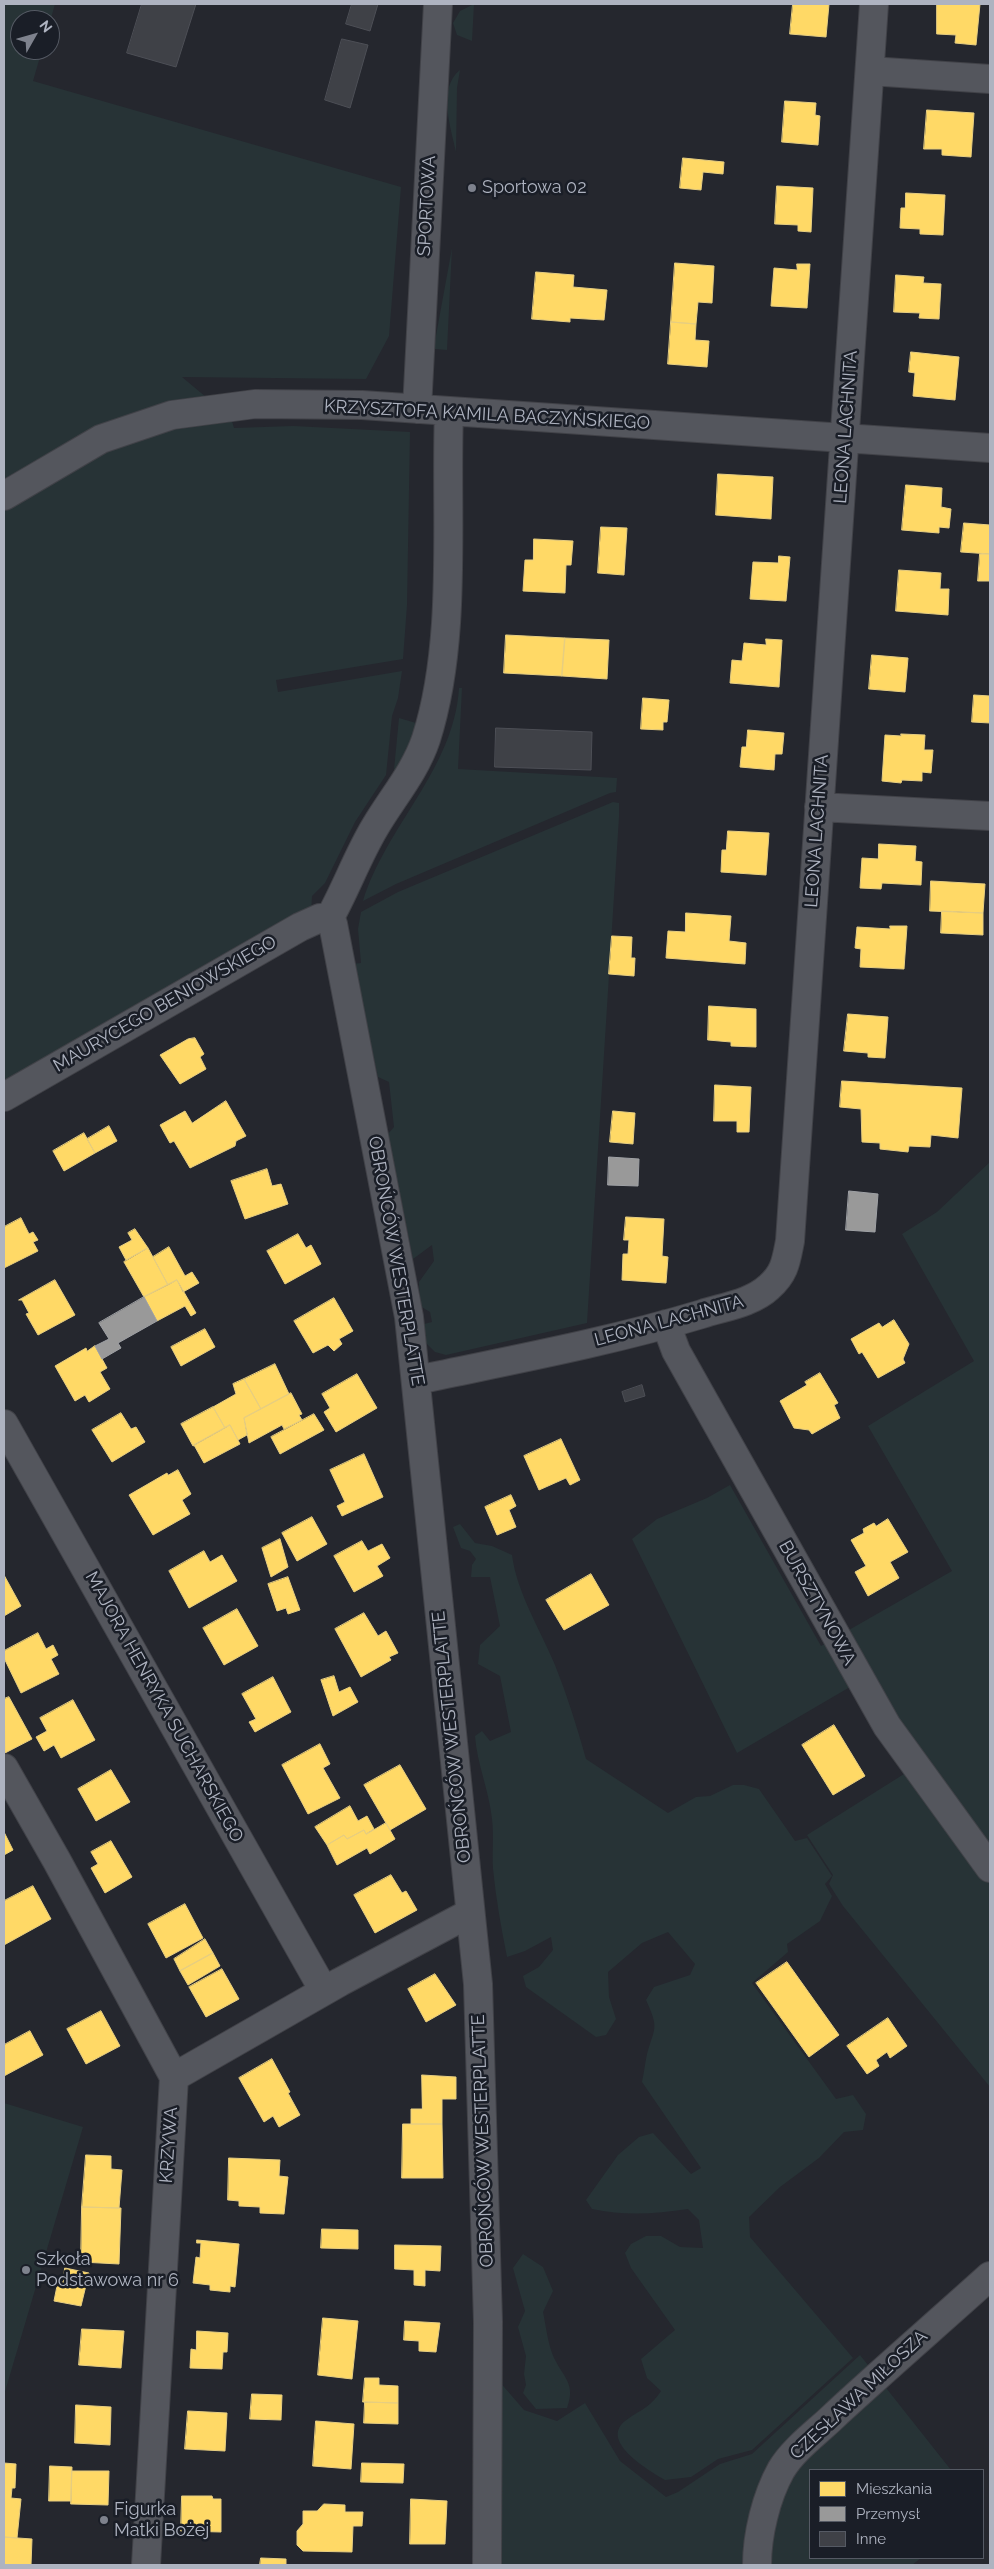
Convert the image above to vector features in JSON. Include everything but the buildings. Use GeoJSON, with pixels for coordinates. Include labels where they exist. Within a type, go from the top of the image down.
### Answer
{"type":"FeatureCollection","features":[{"type":"Feature","properties":{"kind":"street","name":"SPORTOWA"},"geometry":{"type":"LineString","coordinates":[[417,409],[438,4]]}},
{"type":"Feature","properties":{"kind":"street","name":"LEONA LACHNITA"},"geometry":{"type":"LineString","coordinates":[[417,1380],[544,1354],[666,1324],[749,1300],[768,1288],[784,1271],[790,1241],[843,455],[846,439],[874,4]]}},
{"type":"Feature","properties":{"kind":"street"},"geometry":{"type":"LineString","coordinates":[[870,71],[990,79]]}},
{"type":"Feature","properties":{"kind":"street","name":"KRZYSZTOFA KAMILA BACZYŃSKIEGO"},"geometry":{"type":"LineString","coordinates":[[4,496],[101,439],[172,415],[255,404],[362,405],[990,448]]}},
{"type":"Feature","properties":{"kind":"street"},"geometry":{"type":"LineString","coordinates":[[329,918],[375,827],[411,773],[426,740],[438,694],[444,657],[449,411]]}},
{"type":"Feature","properties":{"kind":"street"},"geometry":{"type":"LineString","coordinates":[[819,807],[990,816]]}},
{"type":"Feature","properties":{"kind":"street","name":"MAURYCEGO BENIOWSKIEGO"},"geometry":{"type":"LineString","coordinates":[[4,1096],[300,927],[320,918],[329,918]]}},
{"type":"Feature","properties":{"kind":"street","name":"OBROŃCÓW WESTERPLATTE"},"geometry":{"type":"LineString","coordinates":[[329,918],[333,924],[365,1082],[409,1317],[478,1984],[484,2114],[488,2322],[487,2565]]}},
{"type":"Feature","properties":{"kind":"street","name":"BURSZTYNOWA"},"geometry":{"type":"LineString","coordinates":[[666,1324],[676,1351],[887,1726],[990,1868]]}},
{"type":"Feature","properties":{"kind":"street","name":"MAJORA HENRYKA SUCHARSKIEGO"},"geometry":{"type":"LineString","coordinates":[[4,1424],[324,1991]]}},
{"type":"Feature","properties":{"kind":"street"},"geometry":{"type":"LineString","coordinates":[[4,1768],[57,1861],[174,2077],[324,1991],[470,1913]]}},
{"type":"Feature","properties":{"kind":"street","name":"KRZYWA"},"geometry":{"type":"LineString","coordinates":[[146,2565],[174,2077]]}},
{"type":"Feature","properties":{"kind":"street","name":"CZESŁAWA MIŁOSZA"},"geometry":{"type":"LineString","coordinates":[[757,2565],[757,2543],[764,2516],[782,2470],[791,2458],[890,2364],[990,2276]]}},
{"type":"Feature","properties":{"kind":"shaded area"},"geometry":{"type":"Polygon","coordinates":[[[4,4],[55,4],[53,10],[10,10],[10,60],[39,60],[33,81],[401,187],[389,336],[366,379],[182,377],[231,418],[234,428],[293,426],[410,432],[407,605],[403,659],[276,680],[278,692],[402,671],[398,698],[392,716],[386,775],[355,822],[325,883],[312,896],[310,933],[4,1108],[4,4]]]}},
{"type":"Feature","properties":{"kind":"shaded area"},"geometry":{"type":"Polygon","coordinates":[[[474,4],[472,41],[457,35],[453,23],[460,11],[474,4]]]}},
{"type":"Feature","properties":{"kind":"shaded area"},"geometry":{"type":"Polygon","coordinates":[[[460,70],[457,88],[456,152],[449,120],[447,98],[453,78],[460,70]]]}},
{"type":"Feature","properties":{"kind":"shaded area"},"geometry":{"type":"Polygon","coordinates":[[[452,248],[447,350],[435,349],[435,341],[452,248]]]}},
{"type":"Feature","properties":{"kind":"shaded area"},"geometry":{"type":"Polygon","coordinates":[[[459,688],[462,688],[458,769],[617,778],[616,792],[396,884],[363,901],[387,847],[418,797],[445,745],[454,717],[459,688]]]}},
{"type":"Feature","properties":{"kind":"shaded area"},"geometry":{"type":"Polygon","coordinates":[[[399,718],[416,723],[418,726],[393,780],[399,718]]]}},
{"type":"Feature","properties":{"kind":"shaded area"},"geometry":{"type":"Polygon","coordinates":[[[613,802],[619,803],[619,817],[587,1323],[446,1355],[435,1352],[426,1343],[424,1324],[432,1322],[430,1312],[420,1306],[419,1282],[434,1261],[432,1245],[413,1259],[388,1134],[394,1127],[389,1082],[378,1077],[352,964],[361,963],[358,929],[361,912],[398,892],[613,802]]]}},
{"type":"Feature","properties":{"kind":"shaded area"},"geometry":{"type":"Polygon","coordinates":[[[990,1162],[990,2087],[843,1906],[829,1884],[833,1875],[807,1835],[904,1774],[850,1687],[737,1753],[632,1539],[657,1519],[707,1498],[730,1485],[821,1646],[952,1571],[868,1426],[974,1361],[902,1234],[937,1212],[990,1162]]]}},
{"type":"Feature","properties":{"kind":"shaded area"},"geometry":{"type":"Polygon","coordinates":[[[460,1524],[475,1543],[492,1546],[512,1555],[524,1597],[549,1651],[572,1711],[586,1759],[668,1813],[696,1797],[710,1796],[733,1785],[744,1785],[759,1789],[795,1841],[807,1838],[832,1876],[825,1884],[832,1896],[820,1921],[787,1944],[788,1952],[752,1983],[836,2099],[853,2095],[866,2114],[863,2130],[844,2132],[819,2158],[780,2187],[749,2217],[750,2237],[853,2358],[752,2450],[718,2459],[691,2477],[665,2480],[630,2455],[622,2447],[618,2438],[619,2429],[625,2421],[649,2405],[661,2391],[647,2378],[641,2359],[675,2330],[631,2268],[625,2253],[631,2244],[646,2236],[661,2236],[680,2247],[703,2248],[699,2220],[688,2209],[652,2213],[616,2213],[592,2209],[586,2200],[618,2155],[639,2137],[653,2133],[691,2174],[701,2168],[642,2082],[647,2054],[654,2032],[653,2017],[646,2000],[654,1987],[690,1975],[695,1964],[668,1932],[642,1943],[608,1972],[609,1997],[616,2019],[606,2035],[596,2037],[526,1987],[523,1976],[539,1967],[553,1950],[551,1937],[525,1951],[507,1957],[494,1880],[493,1825],[475,1736],[482,1731],[490,1741],[511,1732],[500,1676],[478,1664],[480,1645],[500,1626],[490,1577],[471,1577],[472,1565],[476,1559],[470,1551],[461,1548],[453,1527],[460,1524]]]}},
{"type":"Feature","properties":{"kind":"shaded area","name":"Szkoła Podstawowa nr 6"},"geometry":{"type":"Polygon","coordinates":[[[4,2103],[83,2127],[4,2395],[4,2103]]]}},
{"type":"Feature","properties":{"kind":"shaded area"},"geometry":{"type":"Polygon","coordinates":[[[523,2254],[543,2267],[553,2291],[543,2312],[552,2353],[568,2382],[570,2393],[567,2408],[536,2409],[523,2393],[526,2385],[524,2374],[526,2356],[518,2327],[525,2311],[513,2268],[523,2254]]]}},
{"type":"Feature","properties":{"kind":"shaded area"},"geometry":{"type":"Polygon","coordinates":[[[860,2355],[950,2469],[809,2469],[809,2559],[920,2559],[912,2565],[498,2565],[498,2380],[524,2410],[557,2421],[585,2403],[620,2461],[666,2497],[678,2492],[720,2464],[752,2454],[860,2355]]]}},
{"type":"Feature","properties":{"kind":"place","name":"Sportowa 02"},"geometry":{"type":"Point","coordinates":[472,188]}},
{"type":"Feature","properties":{"kind":"place","name":"Szkoła Podstawowa nr 6"},"geometry":{"type":"Point","coordinates":[26,2270]}},
{"type":"Feature","properties":{"kind":"place","name":"Figurka Matki Bożej"},"geometry":{"type":"Point","coordinates":[104,2520]}}]}
